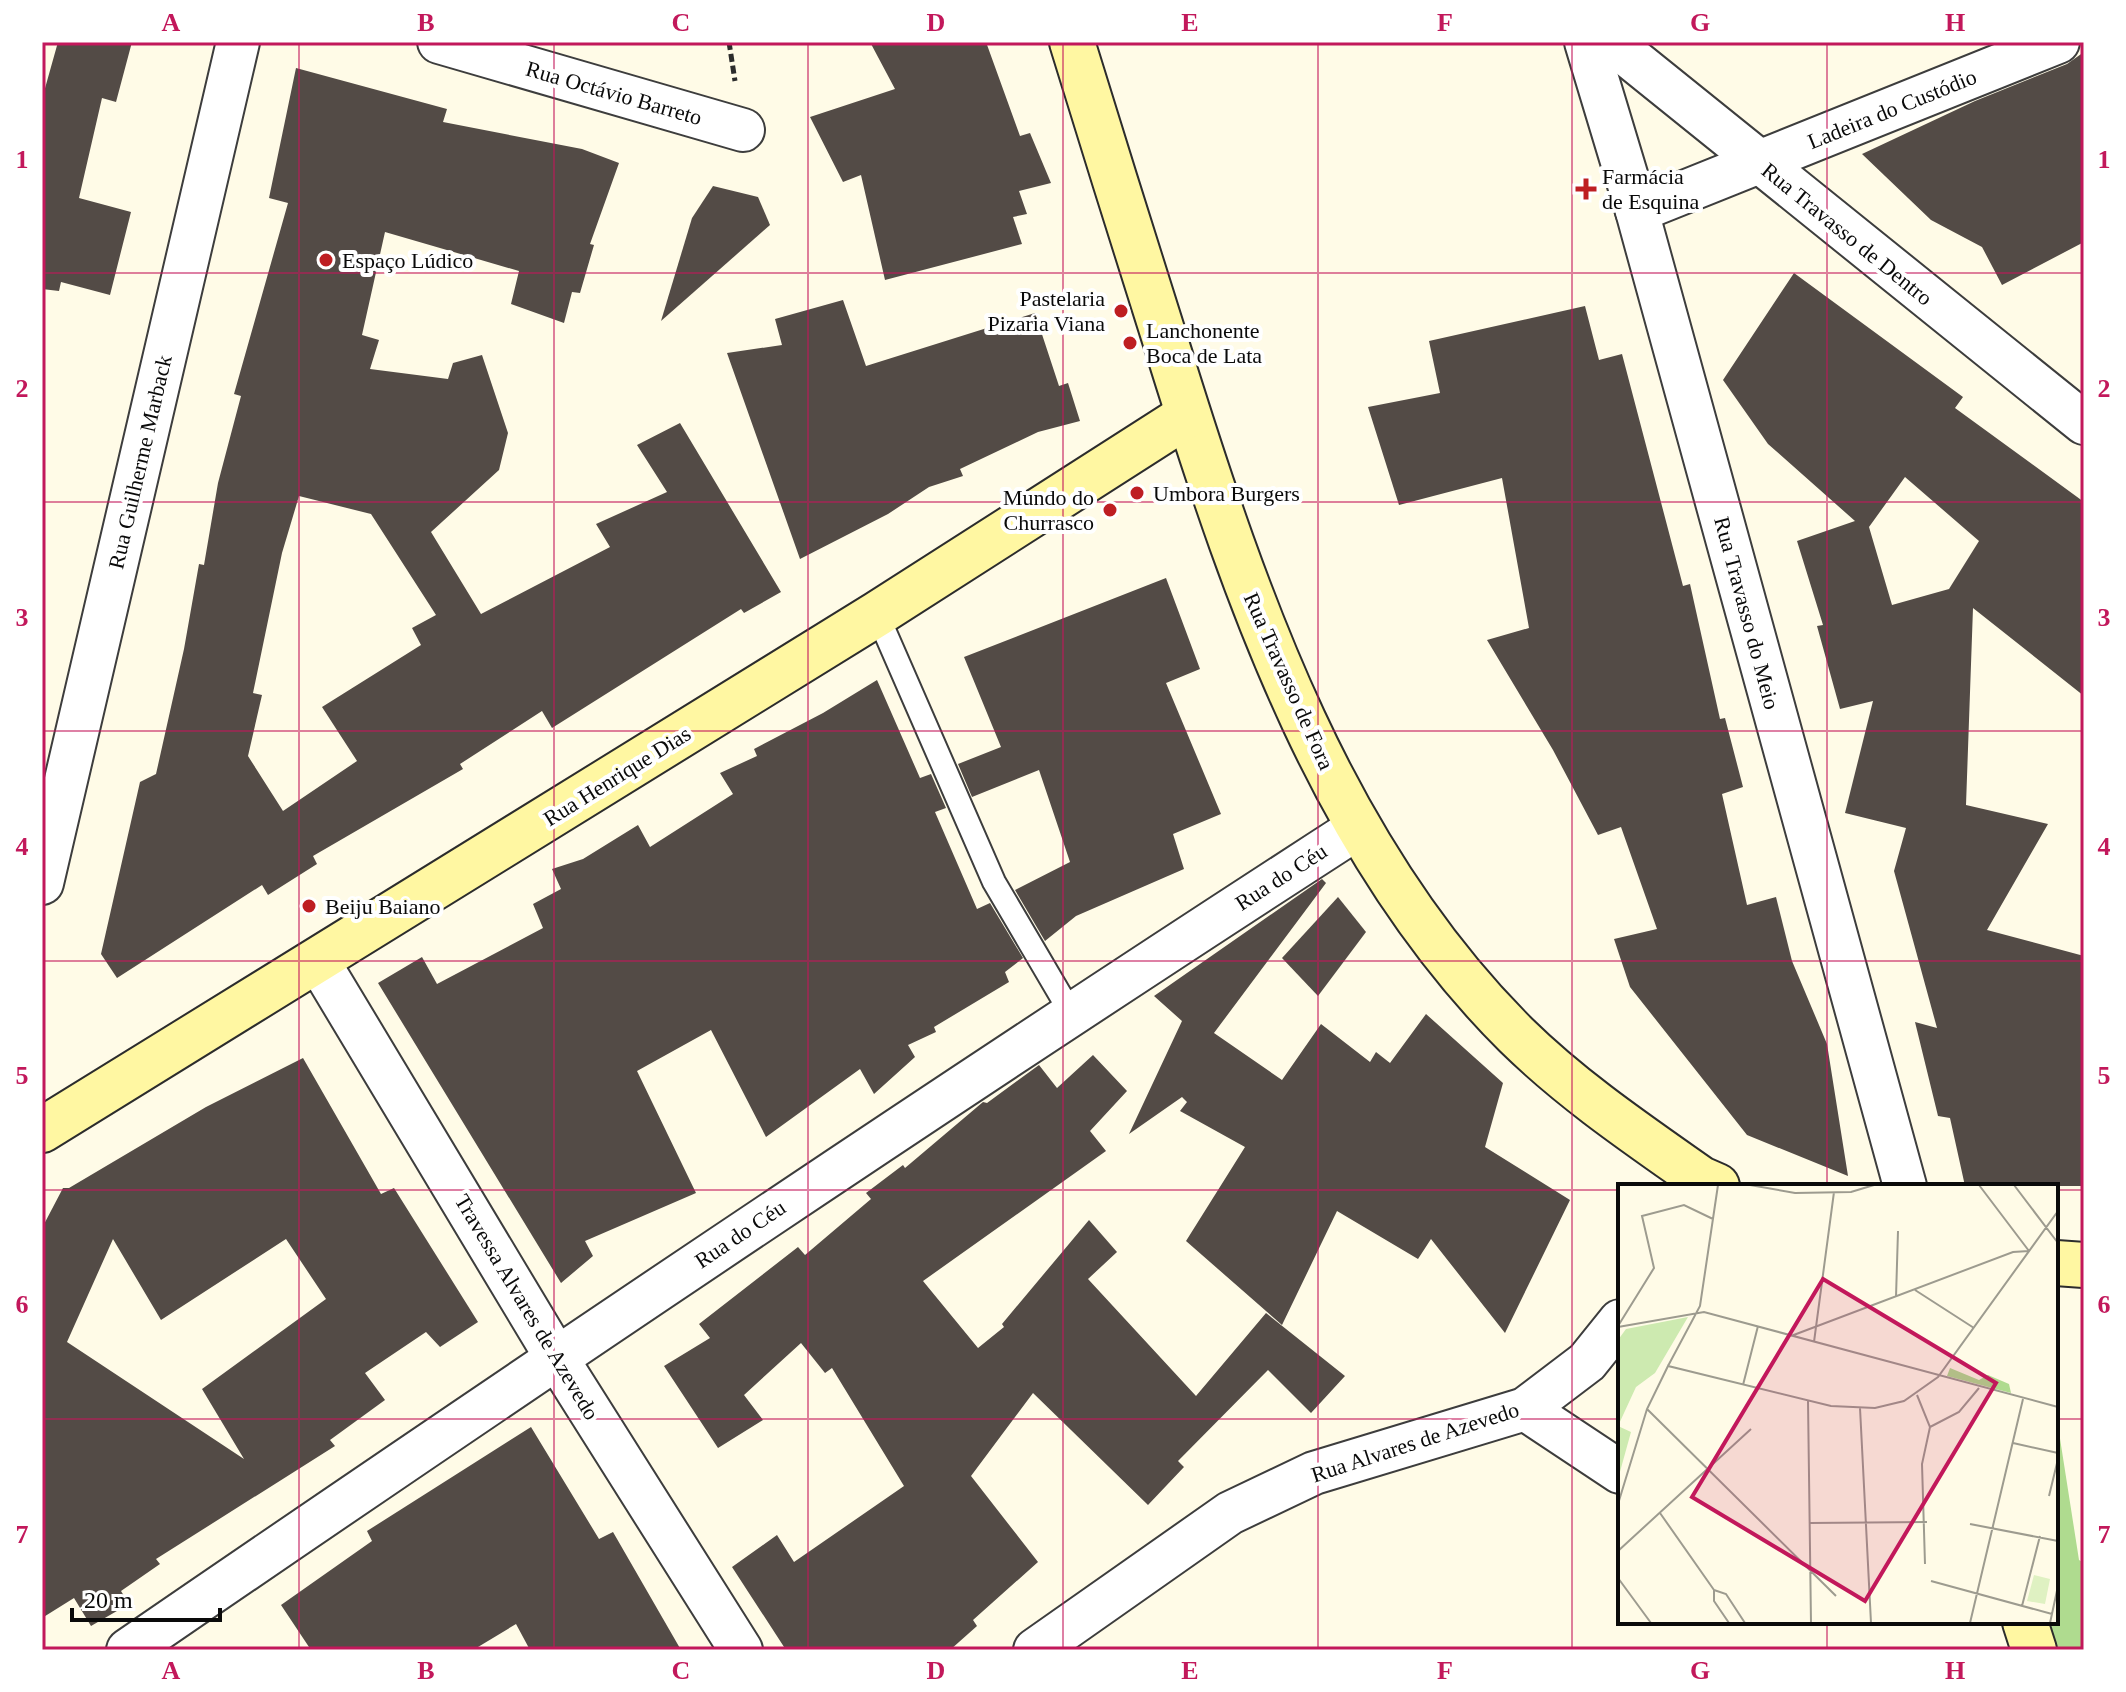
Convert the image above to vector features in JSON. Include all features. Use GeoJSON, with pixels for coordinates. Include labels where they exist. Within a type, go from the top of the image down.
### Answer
{"type":"FeatureCollection","features":[{"type":"Feature","properties":{"kind":"street","name":"Rua Guilherme Marback"},"geometry":{"type":"LineString","coordinates":[[42,883],[238,42]]}},
{"type":"Feature","properties":{"kind":"street","name":"Rua Octávio Barreto"},"geometry":{"type":"LineString","coordinates":[[439,42],[743,130]]}},
{"type":"Feature","properties":{"kind":"street","name":"Rua Travasso de Fora"},"geometry":{"type":"LineString","coordinates":[[1072,42],[1188,415],[1251,604],[1305,726],[1359,827],[1429,934],[1516,1034],[1599,1107],[1705,1184]]}},
{"type":"Feature","properties":{"kind":"street","name":"Rua Travasso do Meio"},"geometry":{"type":"LineString","coordinates":[[1586,42],[1637,211],[1904,1184]]}},
{"type":"Feature","properties":{"kind":"street","name":"Rua Travasso de Dentro"},"geometry":{"type":"LineString","coordinates":[[1611,42],[2084,423]]}},
{"type":"Feature","properties":{"kind":"street","name":"Ladeira do Custódio"},"geometry":{"type":"LineString","coordinates":[[1637,211],[2058,42]]}},
{"type":"Feature","properties":{"kind":"street","name":"Rua Henrique Dias"},"geometry":{"type":"LineString","coordinates":[[42,1130],[877,614],[1188,415]]}},
{"type":"Feature","properties":{"kind":"street","name":"Rua do Céu"},"geometry":{"type":"LineString","coordinates":[[128,1650],[556,1357],[1071,1013],[1359,827]]}},
{"type":"Feature","properties":{"kind":"street","name":"Travessa Alvares de Azevedo"},"geometry":{"type":"LineString","coordinates":[[318,961],[556,1357],[741,1650]]}},
{"type":"Feature","properties":{"kind":"street"},"geometry":{"type":"LineString","coordinates":[[2058,1263],[2084,1265]]}},
{"type":"Feature","properties":{"kind":"street","name":"Rua Alvares de Azevedo"},"geometry":{"type":"LineString","coordinates":[[1035,1650],[1230,1513],[1314,1473],[1525,1409],[1587,1362],[1618,1323]]}},
{"type":"Feature","properties":{"kind":"street"},"geometry":{"type":"LineString","coordinates":[[1525,1409],[1618,1471]]}},
{"type":"Feature","properties":{"kind":"street"},"geometry":{"type":"LineString","coordinates":[[2026,1624],[2034,1650]]}},
{"type":"Feature","properties":{"kind":"lane"},"geometry":{"type":"LineString","coordinates":[[877,614],[994,882],[1071,1013]]}},
{"type":"Feature","properties":{"kind":"green space"},"geometry":{"type":"Polygon","coordinates":[[[2058,1426],[2079,1560],[2084,1563],[2084,1650],[2056,1650],[2048,1624],[2058,1624],[2058,1426]]]}},
{"type":"Feature","properties":{"kind":"building"},"geometry":{"type":"Polygon","coordinates":[[[58,42],[132,42],[116,102],[102,98],[79,198],[131,212],[110,295],[61,282],[59,291],[42,289],[42,99],[58,42]]]}},
{"type":"Feature","properties":{"kind":"building"},"geometry":{"type":"Polygon","coordinates":[[[870,42],[986,42],[1020,136],[1030,133],[1051,183],[1019,191],[1027,214],[1013,217],[1022,244],[885,280],[861,175],[843,182],[810,117],[895,89],[870,42]]]}},
{"type":"Feature","properties":{"kind":"building"},"geometry":{"type":"Polygon","coordinates":[[[2084,52],[2084,242],[2002,285],[1982,247],[1931,220],[1862,154],[1975,101],[2067,64],[2084,52]]]}},
{"type":"Feature","properties":{"kind":"building"},"geometry":{"type":"Polygon","coordinates":[[[296,68],[447,109],[443,122],[582,149],[619,163],[590,244],[594,245],[580,293],[572,292],[564,323],[511,304],[519,271],[385,232],[362,335],[379,340],[370,369],[448,379],[453,363],[482,355],[508,433],[499,470],[431,532],[481,614],[610,547],[596,524],[667,492],[637,445],[680,423],[781,592],[744,613],[741,609],[552,728],[542,711],[460,764],[463,769],[313,856],[317,864],[268,895],[262,885],[117,978],[101,954],[140,782],[156,774],[199,564],[204,565],[218,483],[241,396],[234,394],[288,203],[269,198],[296,68]],[[299,496],[282,553],[253,693],[262,695],[248,756],[283,811],[357,761],[322,707],[421,645],[412,628],[436,615],[371,514],[299,496]]]}},
{"type":"Feature","properties":{"kind":"building"},"geometry":{"type":"Polygon","coordinates":[[[713,186],[758,197],[770,225],[661,321],[692,218],[713,186]]]}},
{"type":"Feature","properties":{"kind":"building"},"geometry":{"type":"Polygon","coordinates":[[[1794,273],[1963,397],[1955,408],[2084,502],[2084,696],[1973,608],[1966,805],[2048,824],[1987,930],[2084,956],[2081,1186],[1965,1184],[1950,1118],[1938,1116],[1915,1022],[1937,1028],[1894,871],[1906,828],[1845,813],[1873,701],[1840,709],[1817,626],[1823,625],[1797,541],[1855,521],[1768,444],[1723,380],[1794,273]],[[1905,477],[1869,527],[1892,605],[1949,589],[1979,541],[1905,477]]]}},
{"type":"Feature","properties":{"kind":"building"},"geometry":{"type":"Polygon","coordinates":[[[843,300],[866,366],[1035,313],[1059,386],[1068,383],[1080,421],[1038,432],[960,469],[963,476],[929,487],[888,514],[800,559],[727,353],[782,345],[775,319],[843,300]]]}},
{"type":"Feature","properties":{"kind":"building"},"geometry":{"type":"Polygon","coordinates":[[[1585,306],[1599,360],[1622,354],[1683,586],[1690,584],[1720,719],[1725,718],[1743,787],[1722,794],[1747,905],[1776,897],[1792,961],[1827,1044],[1848,1176],[1747,1135],[1630,987],[1614,939],[1657,929],[1621,827],[1598,835],[1553,750],[1487,640],[1529,628],[1502,478],[1399,505],[1368,407],[1440,393],[1429,341],[1585,306]]]}},
{"type":"Feature","properties":{"kind":"building"},"geometry":{"type":"Polygon","coordinates":[[[1166,578],[1200,669],[1166,683],[1221,814],[1173,834],[1184,869],[1076,916],[1045,941],[1015,890],[1070,862],[1039,770],[972,797],[958,764],[1001,747],[964,657],[1166,578]]]}},
{"type":"Feature","properties":{"kind":"building"},"geometry":{"type":"Polygon","coordinates":[[[877,680],[920,778],[931,774],[946,808],[935,812],[977,909],[990,903],[1023,958],[1005,972],[1009,982],[934,1027],[936,1032],[908,1045],[915,1057],[874,1094],[860,1069],[766,1137],[711,1030],[637,1071],[696,1193],[585,1241],[593,1256],[561,1283],[378,983],[422,957],[437,984],[543,928],[533,904],[561,889],[552,869],[583,859],[638,825],[650,847],[733,794],[720,773],[757,756],[754,749],[877,680]]]}},
{"type":"Feature","properties":{"kind":"building"},"geometry":{"type":"Polygon","coordinates":[[[1322,879],[1326,883],[1214,1033],[1282,1080],[1321,1024],[1370,1062],[1376,1052],[1390,1063],[1426,1014],[1503,1083],[1485,1147],[1570,1200],[1505,1333],[1431,1239],[1418,1259],[1337,1211],[1282,1325],[1186,1241],[1245,1147],[1180,1111],[1187,1102],[1182,1097],[1129,1134],[1182,1021],[1154,996],[1322,879]]]}},
{"type":"Feature","properties":{"kind":"building"},"geometry":{"type":"Polygon","coordinates":[[[1338,897],[1366,932],[1318,996],[1282,958],[1338,897]]]}},
{"type":"Feature","properties":{"kind":"building"},"geometry":{"type":"Polygon","coordinates":[[[1093,1055],[1127,1091],[1090,1131],[1106,1151],[923,1281],[978,1348],[1004,1327],[1002,1324],[1089,1220],[1117,1252],[1088,1279],[1196,1396],[1266,1313],[1345,1376],[1311,1413],[1268,1370],[1178,1461],[1184,1467],[1148,1505],[1033,1393],[971,1476],[1038,1562],[973,1620],[977,1626],[950,1650],[786,1650],[732,1567],[777,1535],[794,1562],[904,1486],[832,1368],[825,1373],[801,1343],[744,1395],[763,1420],[718,1448],[664,1366],[710,1338],[699,1324],[798,1247],[805,1255],[871,1199],[866,1193],[903,1165],[905,1168],[983,1102],[987,1103],[1039,1065],[1057,1088],[1093,1055]]]}},
{"type":"Feature","properties":{"kind":"building"},"geometry":{"type":"Polygon","coordinates":[[[303,1058],[381,1194],[394,1188],[478,1322],[440,1347],[426,1332],[365,1373],[385,1400],[330,1440],[335,1446],[156,1559],[160,1564],[121,1591],[129,1604],[91,1626],[74,1598],[42,1618],[42,1228],[63,1188],[69,1188],[206,1107],[303,1058]],[[113,1239],[67,1342],[244,1459],[202,1389],[326,1299],[286,1239],[161,1320],[113,1239]]]}},
{"type":"Feature","properties":{"kind":"building"},"geometry":{"type":"Polygon","coordinates":[[[531,1427],[599,1539],[613,1532],[681,1650],[530,1650],[516,1624],[473,1650],[311,1650],[281,1605],[372,1541],[367,1531],[531,1427]]]}},
{"type":"Feature","properties":{"kind":"place","name":"Farmácia de Esquina"},"geometry":{"type":"Point","coordinates":[1586,189]}},
{"type":"Feature","properties":{"kind":"place","name":"Espaço Lúdico"},"geometry":{"type":"Point","coordinates":[326,260]}},
{"type":"Feature","properties":{"kind":"place","name":"Pastelaria Pizaria Viana"},"geometry":{"type":"Point","coordinates":[1121,311]}},
{"type":"Feature","properties":{"kind":"place","name":"Lanchonente Boca de Lata"},"geometry":{"type":"Point","coordinates":[1130,343]}},
{"type":"Feature","properties":{"kind":"place","name":"Umbora Burgers"},"geometry":{"type":"Point","coordinates":[1137,493]}},
{"type":"Feature","properties":{"kind":"place","name":"Mundo do Churrasco"},"geometry":{"type":"Point","coordinates":[1110,510]}},
{"type":"Feature","properties":{"kind":"place","name":"Beiju Baiano"},"geometry":{"type":"Point","coordinates":[309,906]}}]}
